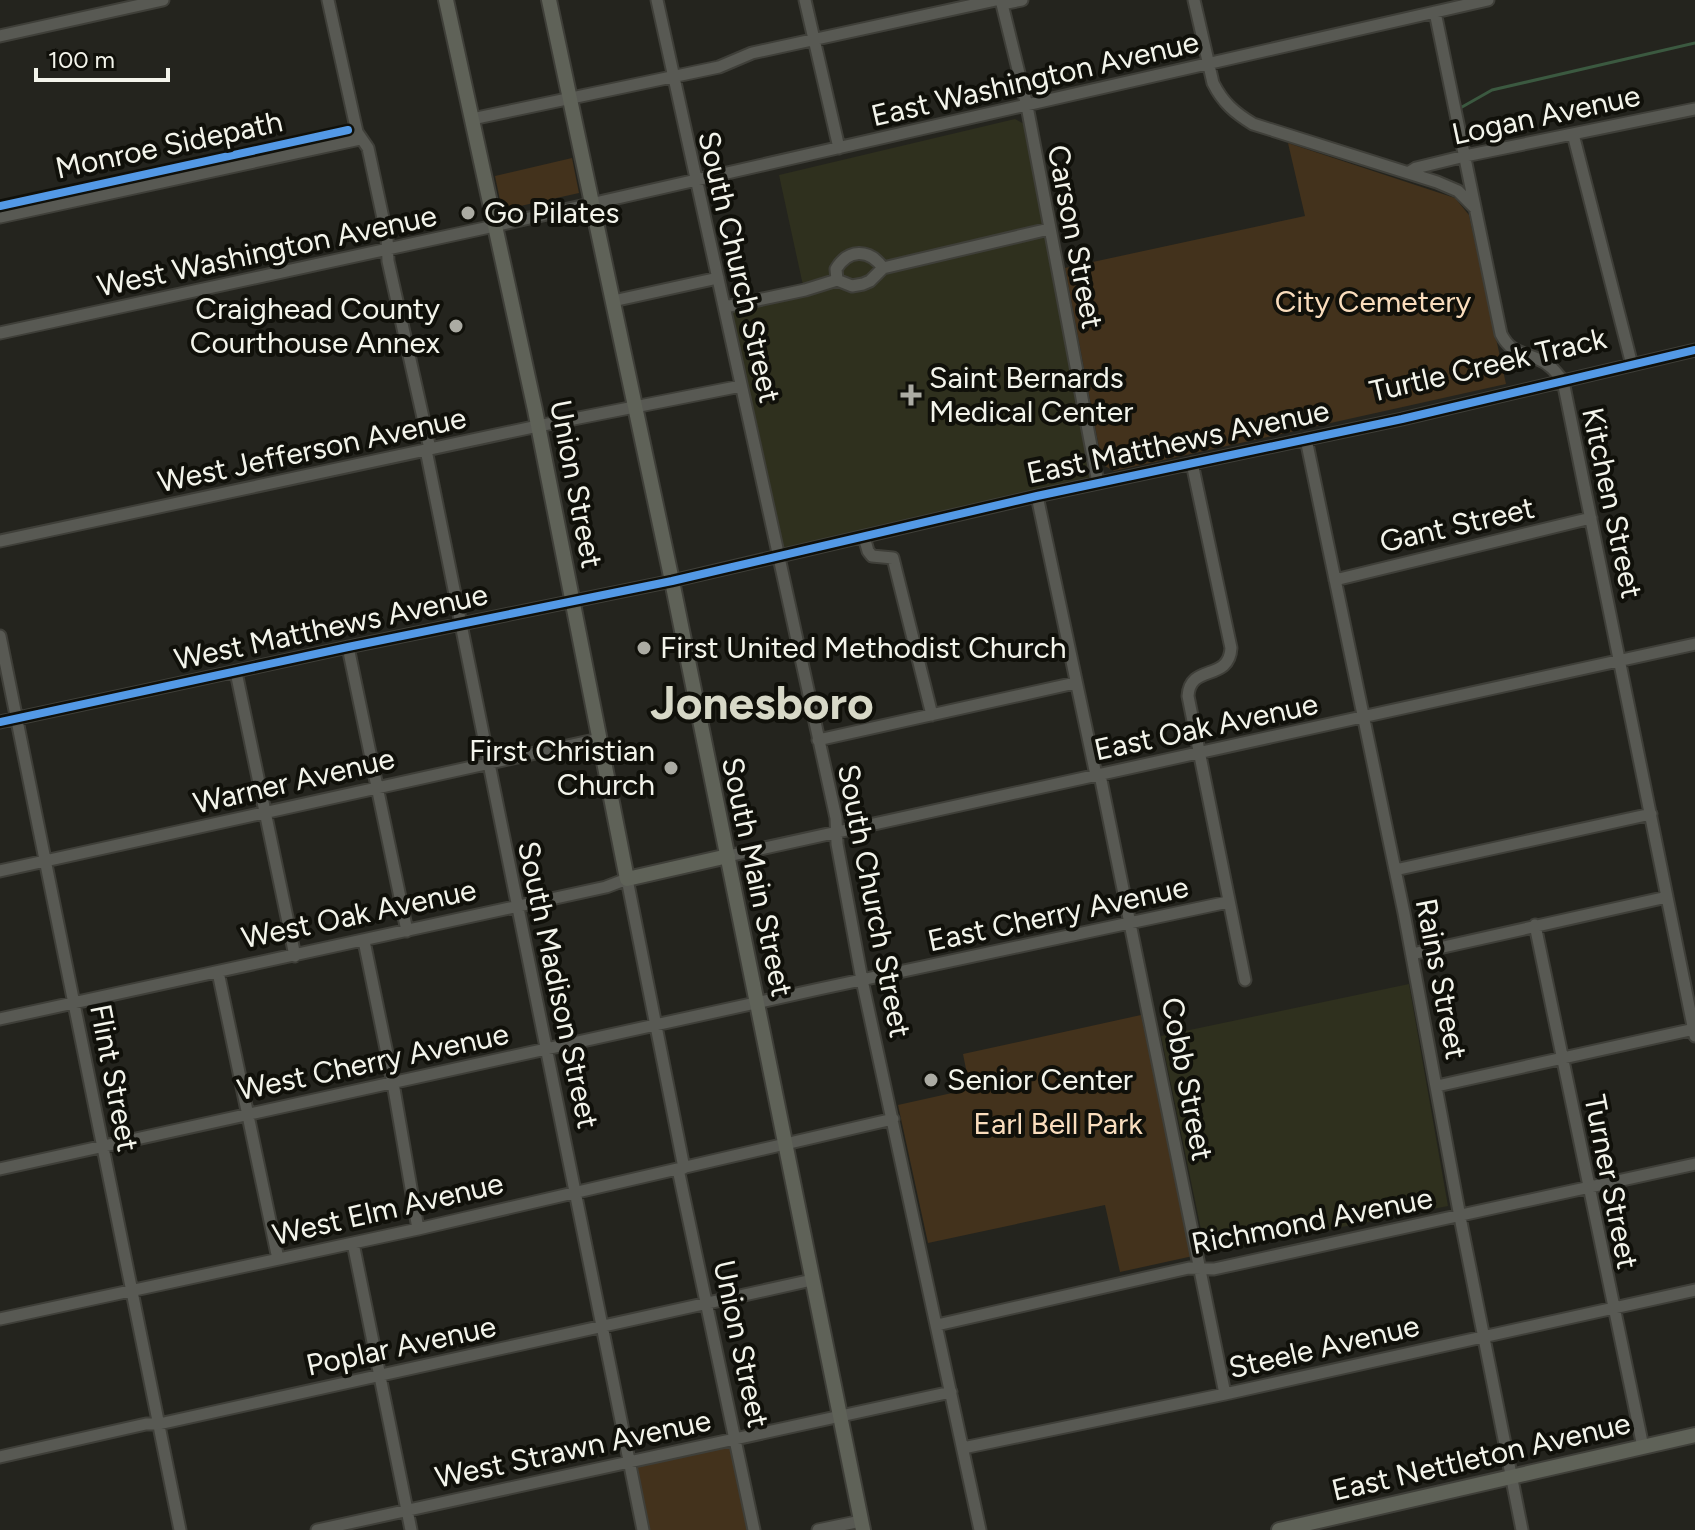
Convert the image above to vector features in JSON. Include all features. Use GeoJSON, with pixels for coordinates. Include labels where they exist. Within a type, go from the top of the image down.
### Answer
{"type":"FeatureCollection","features":[{"type":"Feature","properties":{"kind":"main road","name":"Union Street"},"geometry":{"type":"LineString","coordinates":[[446,0],[538,426],[627,879]]}},
{"type":"Feature","properties":{"kind":"main road","name":"South Main Street"},"geometry":{"type":"LineString","coordinates":[[549,0],[672,581],[862,1525]]}},
{"type":"Feature","properties":{"kind":"main road","name":"West Oak Avenue"},"geometry":{"type":"LineString","coordinates":[[627,879],[728,856]]}},
{"type":"Feature","properties":{"kind":"main road","name":"East Nettleton Avenue"},"geometry":{"type":"LineString","coordinates":[[1279,1530],[1695,1435]]}},
{"type":"Feature","properties":{"kind":"street","name":"South Madison Street"},"geometry":{"type":"LineString","coordinates":[[328,0],[360,139],[368,148],[387,237],[517,906],[643,1530]]}},
{"type":"Feature","properties":{"kind":"street","name":"South Church Street"},"geometry":{"type":"LineString","coordinates":[[657,0],[836,818],[845,893],[862,980],[980,1530]]}},
{"type":"Feature","properties":{"kind":"street"},"geometry":{"type":"LineString","coordinates":[[805,0],[839,148]]}},
{"type":"Feature","properties":{"kind":"street"},"geometry":{"type":"LineString","coordinates":[[472,119],[719,67],[752,53],[1000,1],[1022,0]]}},
{"type":"Feature","properties":{"kind":"street"},"geometry":{"type":"LineString","coordinates":[[1194,0],[1213,83],[1235,114],[1253,124],[1458,191],[1475,208]]}},
{"type":"Feature","properties":{"kind":"street","name":"East Washington Avenue"},"geometry":{"type":"LineString","coordinates":[[592,204],[1488,0]]}},
{"type":"Feature","properties":{"kind":"street"},"geometry":{"type":"LineString","coordinates":[[0,36],[158,1]]}},
{"type":"Feature","properties":{"kind":"street","name":"Carson Street"},"geometry":{"type":"LineString","coordinates":[[1000,1],[1027,106],[1098,483]]}},
{"type":"Feature","properties":{"kind":"street","name":"Kitchen Street"},"geometry":{"type":"LineString","coordinates":[[1435,12],[1501,334],[1507,346],[1541,360],[1563,381],[1694,1033]]}},
{"type":"Feature","properties":{"kind":"street","name":"Logan Avenue"},"geometry":{"type":"LineString","coordinates":[[1408,173],[1416,168],[1465,156],[1695,109]]}},
{"type":"Feature","properties":{"kind":"street"},"geometry":{"type":"LineString","coordinates":[[1573,134],[1632,365]]}},
{"type":"Feature","properties":{"kind":"street"},"geometry":{"type":"LineString","coordinates":[[0,217],[360,139]]}},
{"type":"Feature","properties":{"kind":"street","name":"West Washington Avenue"},"geometry":{"type":"LineString","coordinates":[[0,333],[592,204]]}},
{"type":"Feature","properties":{"kind":"street"},"geometry":{"type":"LineString","coordinates":[[725,307],[837,280],[852,286],[863,284],[883,268],[1049,229]]}},
{"type":"Feature","properties":{"kind":"street"},"geometry":{"type":"LineString","coordinates":[[837,280],[836,269],[842,260],[853,253],[871,256],[883,268]]}},
{"type":"Feature","properties":{"kind":"street"},"geometry":{"type":"LineString","coordinates":[[613,301],[718,278]]}},
{"type":"Feature","properties":{"kind":"street","name":"East Matthews Avenue"},"geometry":{"type":"LineString","coordinates":[[672,581],[1037,496],[1306,439],[1695,350]]}},
{"type":"Feature","properties":{"kind":"street","name":"West Jefferson Avenue"},"geometry":{"type":"LineString","coordinates":[[0,541],[538,426],[741,386]]}},
{"type":"Feature","properties":{"kind":"street","name":"Rains Street"},"geometry":{"type":"LineString","coordinates":[[1306,439],[1412,954],[1522,1530]]}},
{"type":"Feature","properties":{"kind":"street"},"geometry":{"type":"LineString","coordinates":[[1192,463],[1231,648],[1228,663],[1195,679],[1189,686],[1188,696],[1245,980]]}},
{"type":"Feature","properties":{"kind":"street","name":"Cobb Street"},"geometry":{"type":"LineString","coordinates":[[1037,496],[1075,683],[1131,923],[1225,1394]]}},
{"type":"Feature","properties":{"kind":"street","name":"Gant Street"},"geometry":{"type":"LineString","coordinates":[[1335,580],[1591,518]]}},
{"type":"Feature","properties":{"kind":"street"},"geometry":{"type":"LineString","coordinates":[[864,537],[872,556],[893,558],[932,715]]}},
{"type":"Feature","properties":{"kind":"street","name":"West Matthews Avenue"},"geometry":{"type":"LineString","coordinates":[[0,722],[672,581]]}},
{"type":"Feature","properties":{"kind":"street","name":"Flint Street"},"geometry":{"type":"LineString","coordinates":[[0,636],[180,1530]]}},
{"type":"Feature","properties":{"kind":"street","name":"East Oak Avenue"},"geometry":{"type":"LineString","coordinates":[[728,856],[1695,644]]}},
{"type":"Feature","properties":{"kind":"street"},"geometry":{"type":"LineString","coordinates":[[348,647],[407,931]]}},
{"type":"Feature","properties":{"kind":"street"},"geometry":{"type":"LineString","coordinates":[[236,672],[295,956]]}},
{"type":"Feature","properties":{"kind":"street"},"geometry":{"type":"LineString","coordinates":[[818,740],[1075,683]]}},
{"type":"Feature","properties":{"kind":"street","name":"Warner Avenue"},"geometry":{"type":"LineString","coordinates":[[0,871],[599,739]]}},
{"type":"Feature","properties":{"kind":"street"},"geometry":{"type":"LineString","coordinates":[[1395,870],[1651,814]]}},
{"type":"Feature","properties":{"kind":"street","name":"West Oak Avenue"},"geometry":{"type":"LineString","coordinates":[[0,1019],[606,887],[627,879]]}},
{"type":"Feature","properties":{"kind":"street","name":"Union Street"},"geometry":{"type":"LineString","coordinates":[[627,879],[706,1304],[754,1530]]}},
{"type":"Feature","properties":{"kind":"street"},"geometry":{"type":"LineString","coordinates":[[1412,954],[1667,897]]}},
{"type":"Feature","properties":{"kind":"street","name":"East Cherry Avenue"},"geometry":{"type":"LineString","coordinates":[[757,1003],[1228,902]]}},
{"type":"Feature","properties":{"kind":"street","name":"Turner Street"},"geometry":{"type":"LineString","coordinates":[[1535,925],[1643,1447]]}},
{"type":"Feature","properties":{"kind":"street"},"geometry":{"type":"LineString","coordinates":[[364,941],[418,1229]]}},
{"type":"Feature","properties":{"kind":"street"},"geometry":{"type":"LineString","coordinates":[[218,972],[278,1259]]}},
{"type":"Feature","properties":{"kind":"street","name":"West Cherry Avenue"},"geometry":{"type":"LineString","coordinates":[[0,1169],[757,1003]]}},
{"type":"Feature","properties":{"kind":"street"},"geometry":{"type":"LineString","coordinates":[[1437,1086],[1694,1033]]}},
{"type":"Feature","properties":{"kind":"street","name":"West Elm Avenue"},"geometry":{"type":"LineString","coordinates":[[0,1319],[418,1229],[893,1119]]}},
{"type":"Feature","properties":{"kind":"street","name":"Richmond Avenue"},"geometry":{"type":"LineString","coordinates":[[937,1325],[1189,1268],[1214,1269],[1695,1164]]}},
{"type":"Feature","properties":{"kind":"street"},"geometry":{"type":"LineString","coordinates":[[353,1243],[411,1530]]}},
{"type":"Feature","properties":{"kind":"street","name":"Poplar Avenue"},"geometry":{"type":"LineString","coordinates":[[0,1457],[812,1280]]}},
{"type":"Feature","properties":{"kind":"street","name":"Steele Avenue"},"geometry":{"type":"LineString","coordinates":[[963,1448],[1225,1394],[1695,1290]]}},
{"type":"Feature","properties":{"kind":"street","name":"West Strawn Avenue"},"geometry":{"type":"LineString","coordinates":[[317,1530],[951,1392]]}},
{"type":"Feature","properties":{"kind":"street"},"geometry":{"type":"LineString","coordinates":[[818,1530],[862,1525]]}},
{"type":"Feature","properties":{"kind":"shaded area","name":"Saint Bernards Medical Center"},"geometry":{"type":"Polygon","coordinates":[[[1015,119],[1024,124],[1096,482],[779,556],[725,307],[804,290],[779,175],[1015,119]]]}},
{"type":"Feature","properties":{"kind":"shaded area"},"geometry":{"type":"Polygon","coordinates":[[[1409,984],[1448,1206],[1206,1254],[1161,1036],[1409,984]]]}},
{"type":"Feature","properties":{"kind":"green space","name":"City Cemetery"},"geometry":{"type":"Polygon","coordinates":[[[1288,143],[1455,198],[1469,215],[1506,384],[1114,471],[1103,465],[1065,268],[1305,216],[1288,143]]]}},
{"type":"Feature","properties":{"kind":"green space"},"geometry":{"type":"Polygon","coordinates":[[[572,158],[579,193],[502,210],[495,176],[572,158]]]}},
{"type":"Feature","properties":{"kind":"green space","name":"Earl Bell Park"},"geometry":{"type":"Polygon","coordinates":[[[1141,1015],[1193,1256],[1120,1272],[1105,1205],[928,1243],[898,1105],[970,1089],[963,1054],[1141,1015]]]}},
{"type":"Feature","properties":{"kind":"green space"},"geometry":{"type":"Polygon","coordinates":[[[729,1444],[748,1530],[648,1530],[634,1465],[729,1444]]]}},
{"type":"Feature","properties":{"kind":"waterway"},"geometry":{"type":"LineString","coordinates":[[1462,107],[1492,90],[1695,43]]}},
{"type":"Feature","properties":{"kind":"cycle path","name":"Monroe Sidepath"},"geometry":{"type":"LineString","coordinates":[[0,206],[348,130]]}},
{"type":"Feature","properties":{"kind":"cycle path","name":"Turtle Creek Track"},"geometry":{"type":"LineString","coordinates":[[0,722],[672,581],[1037,496],[1402,419],[1695,350]]}},
{"type":"Feature","properties":{"kind":"place","name":"Go Pilates"},"geometry":{"type":"Point","coordinates":[468,213]}},
{"type":"Feature","properties":{"kind":"place","name":"Craighead County Courthouse Annex"},"geometry":{"type":"Point","coordinates":[456,326]}},
{"type":"Feature","properties":{"kind":"place","name":"Saint Bernards Medical Center"},"geometry":{"type":"Point","coordinates":[911,395]}},
{"type":"Feature","properties":{"kind":"place","name":"First United Methodist Church"},"geometry":{"type":"Point","coordinates":[644,648]}},
{"type":"Feature","properties":{"kind":"place","name":"First Christian Church"},"geometry":{"type":"Point","coordinates":[671,768]}},
{"type":"Feature","properties":{"kind":"place","name":"Senior Center"},"geometry":{"type":"Point","coordinates":[931,1080]}},
{"type":"Feature","properties":{"kind":"district","name":"Jonesboro"},"geometry":{"type":"Point","coordinates":[762,703]}}]}
